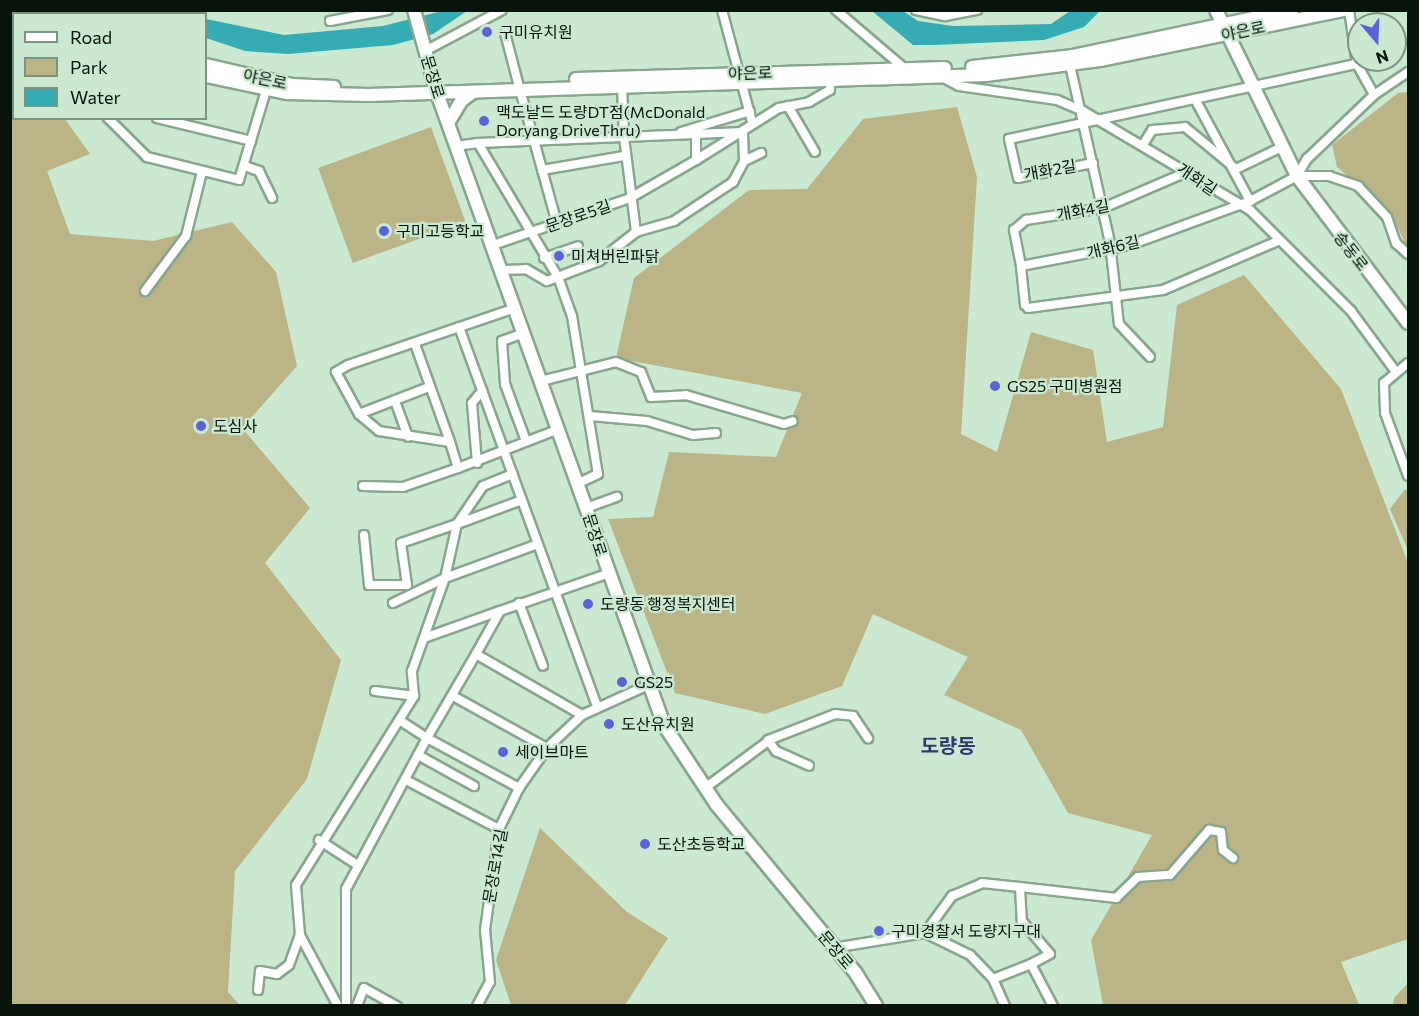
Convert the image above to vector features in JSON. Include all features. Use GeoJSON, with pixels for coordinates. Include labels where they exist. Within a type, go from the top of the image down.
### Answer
{"type":"FeatureCollection","features":[{"type":"Feature","properties":{"kind":"street"},"geometry":{"type":"LineString","coordinates":[[330,21],[388,10]]}},
{"type":"Feature","properties":{"kind":"street","name":"문장로"},"geometry":{"type":"LineString","coordinates":[[414,10],[436,89],[579,483],[607,574],[664,725],[705,788],[876,1005]]}},
{"type":"Feature","properties":{"kind":"street"},"geometry":{"type":"LineString","coordinates":[[425,51],[502,10]]}},
{"type":"Feature","properties":{"kind":"street"},"geometry":{"type":"LineString","coordinates":[[722,10],[752,122],[788,106],[809,102],[830,90],[831,79]]}},
{"type":"Feature","properties":{"kind":"street"},"geometry":{"type":"LineString","coordinates":[[836,10],[904,68]]}},
{"type":"Feature","properties":{"kind":"street"},"geometry":{"type":"LineString","coordinates":[[916,10],[945,16],[976,10]]}},
{"type":"Feature","properties":{"kind":"street","name":"송동로"},"geometry":{"type":"LineString","coordinates":[[1216,10],[1252,88],[1298,176],[1408,323]]}},
{"type":"Feature","properties":{"kind":"street","name":"야은로"},"geometry":{"type":"LineString","coordinates":[[207,76],[267,85],[474,91],[519,86],[622,86],[741,77],[831,79],[941,77],[1070,65],[1225,29],[1292,10]]}},
{"type":"Feature","properties":{"kind":"street","name":"야은로"},"geometry":{"type":"LineString","coordinates":[[436,89],[1019,64],[1347,10]]}},
{"type":"Feature","properties":{"kind":"street"},"geometry":{"type":"LineString","coordinates":[[505,33],[557,223]]}},
{"type":"Feature","properties":{"kind":"street","name":"야은로"},"geometry":{"type":"LineString","coordinates":[[207,65],[267,85]]}},
{"type":"Feature","properties":{"kind":"street"},"geometry":{"type":"LineString","coordinates":[[1070,65],[1083,111]]}},
{"type":"Feature","properties":{"kind":"street"},"geometry":{"type":"LineString","coordinates":[[1099,121],[1347,66]]}},
{"type":"Feature","properties":{"kind":"street","name":"야은로"},"geometry":{"type":"LineString","coordinates":[[1362,72],[1374,94]]}},
{"type":"Feature","properties":{"kind":"street"},"geometry":{"type":"LineString","coordinates":[[1298,176],[1307,159],[1374,94],[1408,72]]}},
{"type":"Feature","properties":{"kind":"street","name":"개화길"},"geometry":{"type":"LineString","coordinates":[[941,77],[958,86],[1057,100],[1144,143],[1238,206],[1280,240],[1351,311],[1396,372]]}},
{"type":"Feature","properties":{"kind":"street"},"geometry":{"type":"LineString","coordinates":[[110,120],[147,157],[239,180],[267,85]]}},
{"type":"Feature","properties":{"kind":"street"},"geometry":{"type":"LineString","coordinates":[[622,86],[624,156],[636,232]]}},
{"type":"Feature","properties":{"kind":"street"},"geometry":{"type":"LineString","coordinates":[[448,123],[461,101],[474,91]]}},
{"type":"Feature","properties":{"kind":"street"},"geometry":{"type":"LineString","coordinates":[[1196,101],[1236,169],[1250,201]]}},
{"type":"Feature","properties":{"kind":"street"},"geometry":{"type":"LineString","coordinates":[[788,106],[815,152]]}},
{"type":"Feature","properties":{"kind":"street"},"geometry":{"type":"LineString","coordinates":[[673,135],[750,111]]}},
{"type":"Feature","properties":{"kind":"street","name":"개화2길"},"geometry":{"type":"LineString","coordinates":[[1083,111],[1111,249],[1114,298],[1119,324],[1150,357]]}},
{"type":"Feature","properties":{"kind":"street"},"geometry":{"type":"LineString","coordinates":[[165,120],[251,141]]}},
{"type":"Feature","properties":{"kind":"street","name":"개화2길"},"geometry":{"type":"LineString","coordinates":[[1093,163],[1018,178],[1008,150],[1009,139],[1099,121]]}},
{"type":"Feature","properties":{"kind":"street","name":"문장로5길"},"geometry":{"type":"LineString","coordinates":[[493,245],[630,198],[743,132],[752,122]]}},
{"type":"Feature","properties":{"kind":"street"},"geometry":{"type":"LineString","coordinates":[[1144,143],[1152,130],[1185,128],[1236,169]]}},
{"type":"Feature","properties":{"kind":"street"},"geometry":{"type":"LineString","coordinates":[[456,146],[533,140],[743,132],[744,161],[733,182],[674,221],[636,232],[599,261],[547,281],[526,269],[502,270]]}},
{"type":"Feature","properties":{"kind":"street"},"geometry":{"type":"LineString","coordinates":[[696,135],[696,160]]}},
{"type":"Feature","properties":{"kind":"street"},"geometry":{"type":"LineString","coordinates":[[478,143],[527,233],[558,277],[573,316],[598,474],[579,483]]}},
{"type":"Feature","properties":{"kind":"street"},"geometry":{"type":"LineString","coordinates":[[1236,169],[1282,147]]}},
{"type":"Feature","properties":{"kind":"street"},"geometry":{"type":"LineString","coordinates":[[744,161],[761,153]]}},
{"type":"Feature","properties":{"kind":"street"},"geometry":{"type":"LineString","coordinates":[[542,170],[624,156]]}},
{"type":"Feature","properties":{"kind":"street"},"geometry":{"type":"LineString","coordinates":[[245,166],[259,171],[272,198]]}},
{"type":"Feature","properties":{"kind":"street"},"geometry":{"type":"LineString","coordinates":[[145,291],[186,236],[202,172]]}},
{"type":"Feature","properties":{"kind":"street","name":"개화4길"},"geometry":{"type":"LineString","coordinates":[[1021,266],[1014,230],[1026,220],[1102,208],[1187,172]]}},
{"type":"Feature","properties":{"kind":"street"},"geometry":{"type":"LineString","coordinates":[[1238,206],[1298,176],[1329,176],[1359,186],[1387,217],[1396,243],[1408,254]]}},
{"type":"Feature","properties":{"kind":"street","name":"개화6길"},"geometry":{"type":"LineString","coordinates":[[1021,266],[1111,249],[1238,206]]}},
{"type":"Feature","properties":{"kind":"street"},"geometry":{"type":"LineString","coordinates":[[1021,266],[1027,306],[1114,298],[1163,290],[1280,240]]}},
{"type":"Feature","properties":{"kind":"street"},"geometry":{"type":"LineString","coordinates":[[544,258],[578,246]]}},
{"type":"Feature","properties":{"kind":"street"},"geometry":{"type":"LineString","coordinates":[[450,442],[379,431],[359,414],[336,372],[515,308]]}},
{"type":"Feature","properties":{"kind":"street"},"geometry":{"type":"LineString","coordinates":[[459,327],[596,704]]}},
{"type":"Feature","properties":{"kind":"street"},"geometry":{"type":"LineString","coordinates":[[524,333],[502,341],[505,384],[526,441]]}},
{"type":"Feature","properties":{"kind":"street"},"geometry":{"type":"LineString","coordinates":[[415,344],[458,468]]}},
{"type":"Feature","properties":{"kind":"street"},"geometry":{"type":"LineString","coordinates":[[541,381],[616,362],[642,372],[651,397],[686,395],[784,424],[793,421]]}},
{"type":"Feature","properties":{"kind":"street"},"geometry":{"type":"LineString","coordinates":[[1408,363],[1384,383],[1385,413],[1408,476]]}},
{"type":"Feature","properties":{"kind":"street"},"geometry":{"type":"LineString","coordinates":[[359,414],[429,387]]}},
{"type":"Feature","properties":{"kind":"street"},"geometry":{"type":"LineString","coordinates":[[477,463],[472,403],[482,391]]}},
{"type":"Feature","properties":{"kind":"street"},"geometry":{"type":"LineString","coordinates":[[395,401],[408,437]]}},
{"type":"Feature","properties":{"kind":"street"},"geometry":{"type":"LineString","coordinates":[[590,416],[647,421],[693,435],[716,433]]}},
{"type":"Feature","properties":{"kind":"street"},"geometry":{"type":"LineString","coordinates":[[363,486],[403,487],[477,463],[559,429]]}},
{"type":"Feature","properties":{"kind":"street"},"geometry":{"type":"LineString","coordinates":[[339,1005],[300,935],[296,885],[319,840],[401,721],[414,696],[412,671],[445,578],[457,524],[483,486],[513,474]]}},
{"type":"Feature","properties":{"kind":"street"},"geometry":{"type":"LineString","coordinates":[[586,508],[617,498]]}},
{"type":"Feature","properties":{"kind":"street"},"geometry":{"type":"LineString","coordinates":[[407,596],[401,543],[522,500]]}},
{"type":"Feature","properties":{"kind":"street"},"geometry":{"type":"LineString","coordinates":[[364,535],[369,585],[407,585]]}},
{"type":"Feature","properties":{"kind":"street"},"geometry":{"type":"LineString","coordinates":[[393,603],[445,578],[538,544]]}},
{"type":"Feature","properties":{"kind":"street"},"geometry":{"type":"LineString","coordinates":[[424,638],[607,574]]}},
{"type":"Feature","properties":{"kind":"street"},"geometry":{"type":"LineString","coordinates":[[519,603],[543,666]]}},
{"type":"Feature","properties":{"kind":"street"},"geometry":{"type":"LineString","coordinates":[[346,1005],[346,890],[356,864],[406,780],[500,611]]}},
{"type":"Feature","properties":{"kind":"street"},"geometry":{"type":"LineString","coordinates":[[476,654],[582,715]]}},
{"type":"Feature","properties":{"kind":"street","name":"문장로14길"},"geometry":{"type":"LineString","coordinates":[[477,1005],[490,982],[485,930],[499,829],[519,788],[547,748],[582,715],[596,704],[648,685]]}},
{"type":"Feature","properties":{"kind":"street"},"geometry":{"type":"LineString","coordinates":[[375,691],[414,696]]}},
{"type":"Feature","properties":{"kind":"street"},"geometry":{"type":"LineString","coordinates":[[453,696],[547,748]]}},
{"type":"Feature","properties":{"kind":"street"},"geometry":{"type":"LineString","coordinates":[[705,788],[768,740],[845,713],[857,720],[868,738]]}},
{"type":"Feature","properties":{"kind":"street"},"geometry":{"type":"LineString","coordinates":[[401,721],[519,788]]}},
{"type":"Feature","properties":{"kind":"street"},"geometry":{"type":"LineString","coordinates":[[768,740],[776,751],[809,766]]}},
{"type":"Feature","properties":{"kind":"street"},"geometry":{"type":"LineString","coordinates":[[418,755],[474,786]]}},
{"type":"Feature","properties":{"kind":"street"},"geometry":{"type":"LineString","coordinates":[[406,780],[499,829]]}},
{"type":"Feature","properties":{"kind":"street"},"geometry":{"type":"LineString","coordinates":[[925,933],[952,896],[982,883],[1116,898],[1138,877],[1170,875],[1209,830],[1221,832],[1223,850],[1233,858]]}},
{"type":"Feature","properties":{"kind":"street"},"geometry":{"type":"LineString","coordinates":[[319,840],[356,864]]}},
{"type":"Feature","properties":{"kind":"street"},"geometry":{"type":"LineString","coordinates":[[993,979],[1050,954],[1022,921],[1020,887]]}},
{"type":"Feature","properties":{"kind":"street"},"geometry":{"type":"LineString","coordinates":[[833,948],[925,933],[970,955],[993,979],[1005,1005]]}},
{"type":"Feature","properties":{"kind":"street"},"geometry":{"type":"LineString","coordinates":[[258,990],[260,971],[278,974],[289,965],[300,935]]}},
{"type":"Feature","properties":{"kind":"street"},"geometry":{"type":"LineString","coordinates":[[1031,964],[1053,1005]]}},
{"type":"Feature","properties":{"kind":"street"},"geometry":{"type":"LineString","coordinates":[[357,1005],[364,988],[397,1005]]}},
{"type":"Feature","properties":{"kind":"green space"},"geometry":{"type":"Polygon","coordinates":[[[10,42],[12,120],[66,120],[90,154],[47,171],[70,234],[153,241],[232,222],[276,272],[297,366],[242,428],[310,508],[265,563],[341,660],[307,779],[235,871],[228,992],[240,1005],[11,1005],[10,42]]]}},
{"type":"Feature","properties":{"kind":"green space"},"geometry":{"type":"Polygon","coordinates":[[[1408,92],[1408,249],[1391,213],[1337,167],[1332,145],[1398,93],[1408,92]]]}},
{"type":"Feature","properties":{"kind":"green space"},"geometry":{"type":"Polygon","coordinates":[[[957,107],[977,177],[961,434],[997,452],[1031,332],[1093,350],[1107,442],[1163,427],[1177,305],[1244,275],[1341,389],[1408,563],[1408,939],[1341,962],[1359,1005],[1103,1005],[1091,940],[1152,835],[1068,813],[1021,730],[944,695],[968,657],[873,614],[842,686],[765,714],[675,693],[608,519],[653,517],[669,452],[776,457],[802,393],[616,358],[634,278],[749,190],[807,189],[863,119],[957,107]]]}},
{"type":"Feature","properties":{"kind":"green space"},"geometry":{"type":"Polygon","coordinates":[[[431,127],[466,222],[353,263],[318,168],[431,127]]]}},
{"type":"Feature","properties":{"kind":"green space"},"geometry":{"type":"Polygon","coordinates":[[[1405,489],[1408,492],[1407,548],[1390,509],[1405,489]]]}},
{"type":"Feature","properties":{"kind":"green space"},"geometry":{"type":"Polygon","coordinates":[[[540,828],[627,912],[668,938],[625,1005],[511,1005],[496,960],[540,828]]]}},
{"type":"Feature","properties":{"kind":"green space"},"geometry":{"type":"Polygon","coordinates":[[[1408,983],[1408,1005],[1393,1005],[1394,998],[1408,983]]]}},
{"type":"Feature","properties":{"kind":"water"},"geometry":{"type":"Polygon","coordinates":[[[168,10],[175,12],[118,11],[168,10]]]}},
{"type":"Feature","properties":{"kind":"water"},"geometry":{"type":"Polygon","coordinates":[[[442,11],[467,11],[433,34],[393,45],[288,54],[245,51],[207,38],[207,19],[284,35],[383,26],[442,11]]]}},
{"type":"Feature","properties":{"kind":"water"},"geometry":{"type":"Polygon","coordinates":[[[872,11],[903,11],[918,21],[953,26],[1051,24],[1070,11],[1100,11],[1084,27],[1044,40],[913,45],[872,11]]]}},
{"type":"Feature","properties":{"kind":"place","name":"구미유치원"},"geometry":{"type":"Point","coordinates":[487,32]}},
{"type":"Feature","properties":{"kind":"place","name":"맥도날드 도량DT점(McDonald Doryang DriveThru)"},"geometry":{"type":"Point","coordinates":[484,121]}},
{"type":"Feature","properties":{"kind":"place","name":"구미고등학교"},"geometry":{"type":"Point","coordinates":[384,231]}},
{"type":"Feature","properties":{"kind":"place","name":"미쳐버린파닭"},"geometry":{"type":"Point","coordinates":[559,256]}},
{"type":"Feature","properties":{"kind":"place","name":"GS25 구미병원점"},"geometry":{"type":"Point","coordinates":[995,386]}},
{"type":"Feature","properties":{"kind":"place","name":"도심사"},"geometry":{"type":"Point","coordinates":[201,426]}},
{"type":"Feature","properties":{"kind":"place","name":"도량동 행정복지센터"},"geometry":{"type":"Point","coordinates":[588,604]}},
{"type":"Feature","properties":{"kind":"place","name":"GS25"},"geometry":{"type":"Point","coordinates":[622,682]}},
{"type":"Feature","properties":{"kind":"place","name":"도산유치원"},"geometry":{"type":"Point","coordinates":[609,724]}},
{"type":"Feature","properties":{"kind":"place","name":"세이브마트"},"geometry":{"type":"Point","coordinates":[503,752]}},
{"type":"Feature","properties":{"kind":"place","name":"도산초등학교"},"geometry":{"type":"Point","coordinates":[645,844]}},
{"type":"Feature","properties":{"kind":"place","name":"구미경찰서 도량지구대"},"geometry":{"type":"Point","coordinates":[879,931]}},
{"type":"Feature","properties":{"kind":"district","name":"도량동"},"geometry":{"type":"Point","coordinates":[948,745]}}]}
